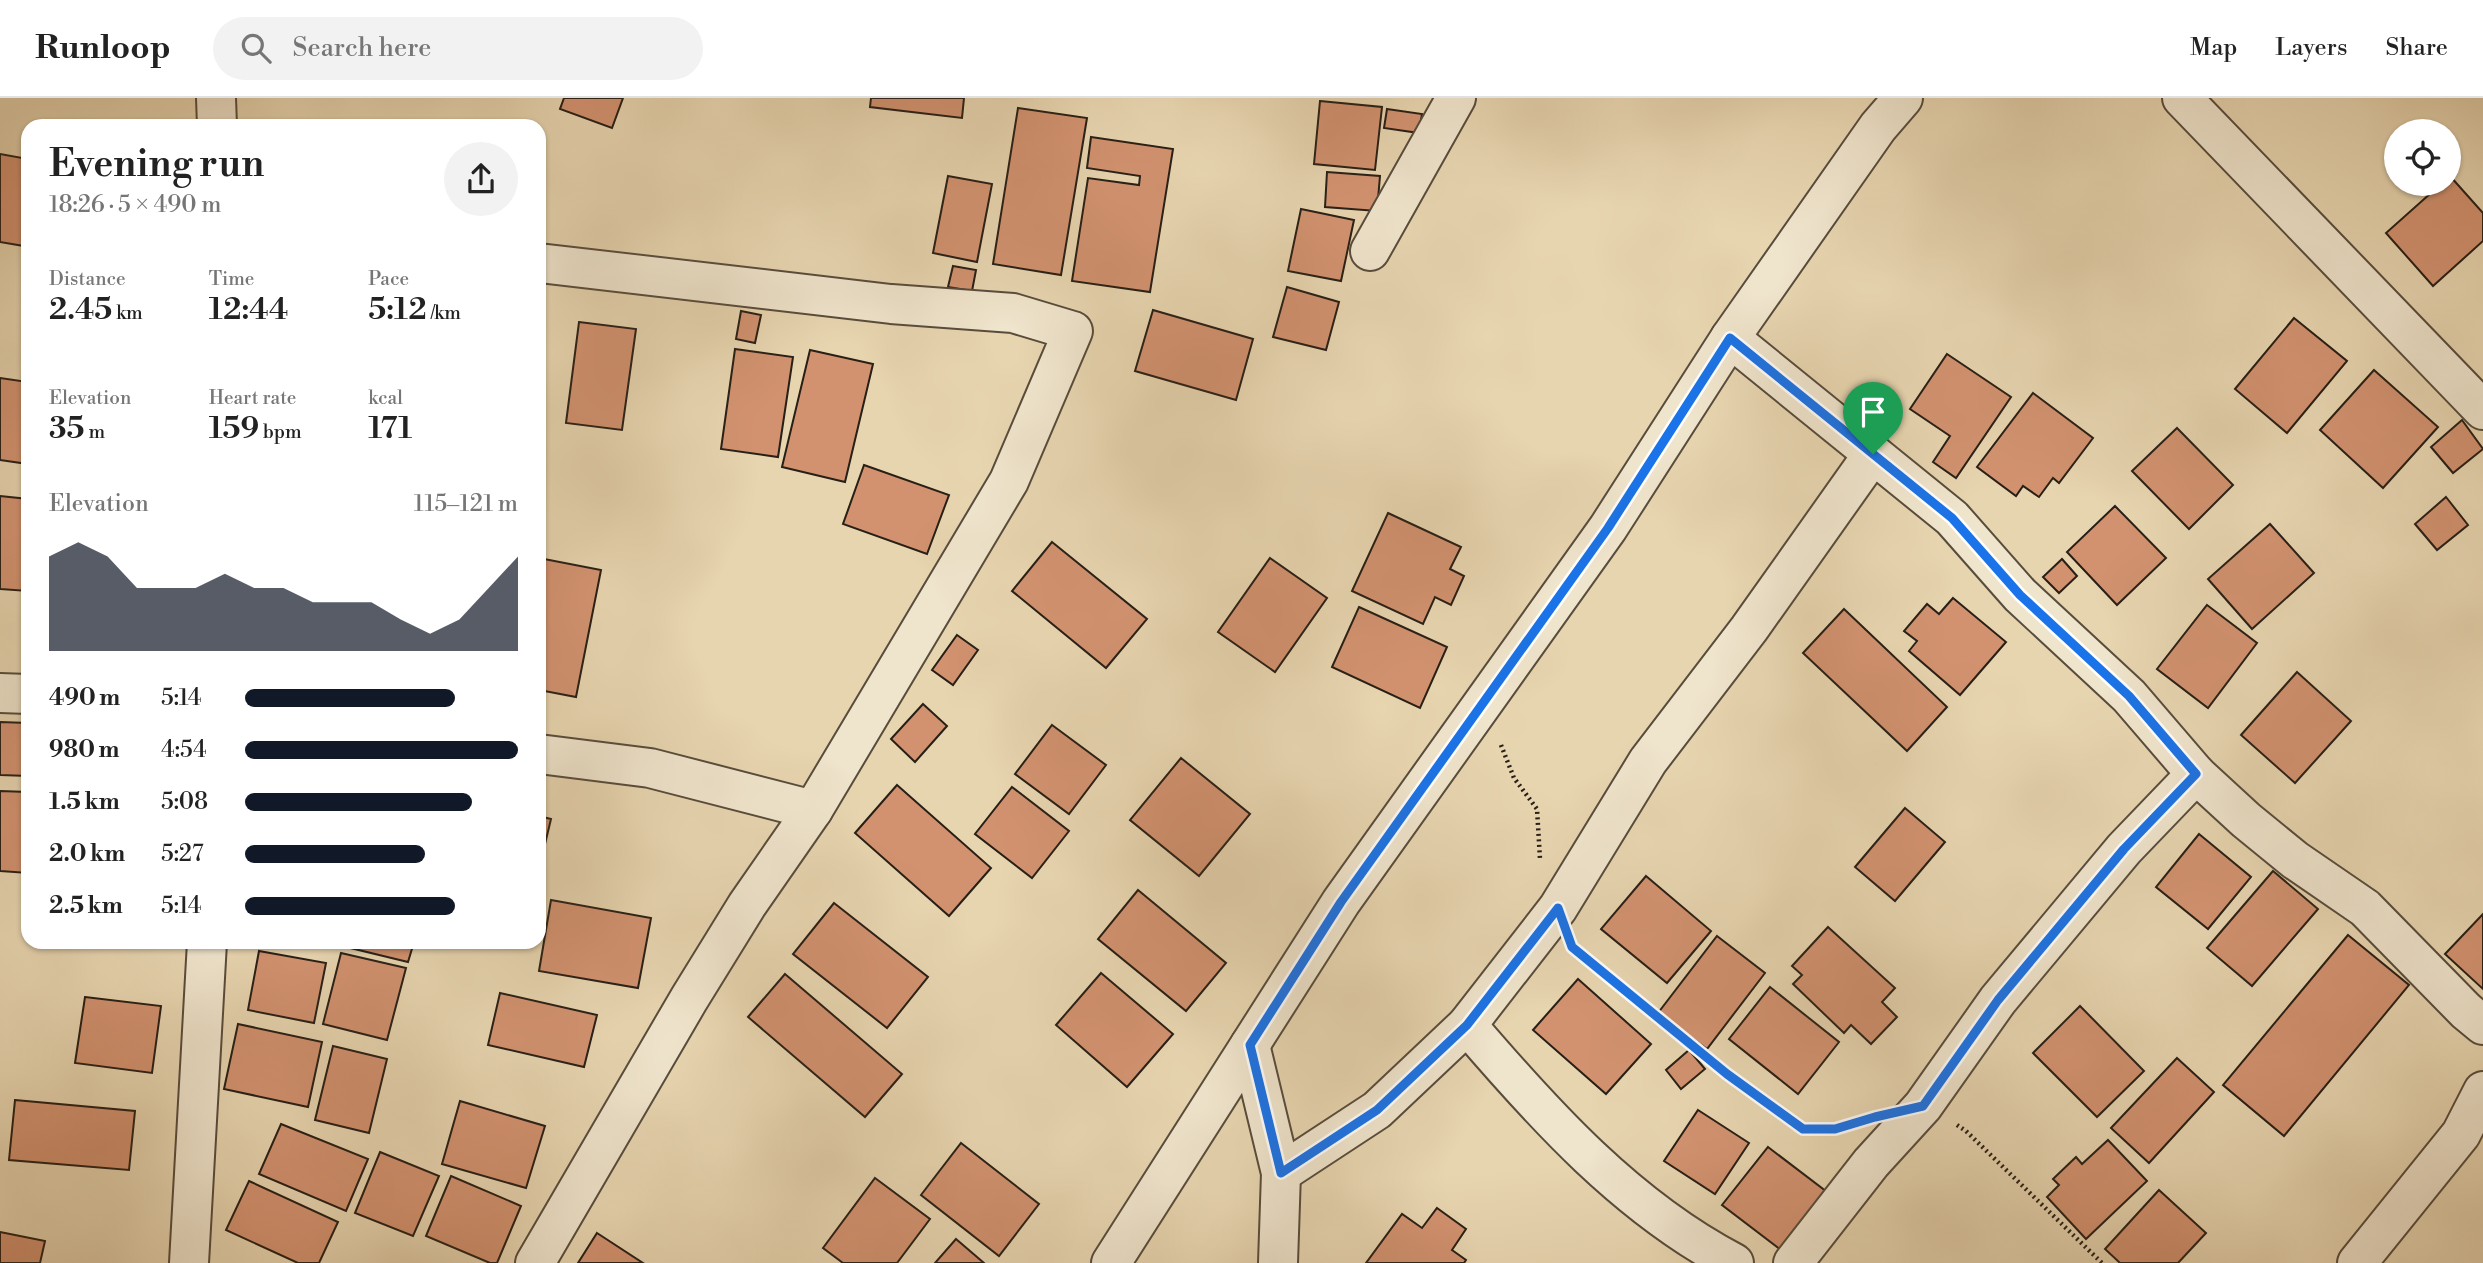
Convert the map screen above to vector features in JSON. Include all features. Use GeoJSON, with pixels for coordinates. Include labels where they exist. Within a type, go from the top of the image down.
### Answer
{"type":"FeatureCollection","features":[{"type":"Feature","properties":{"kind":"street"},"geometry":{"type":"LineString","coordinates":[[216,98],[217,119]]}},
{"type":"Feature","properties":{"kind":"street"},"geometry":{"type":"LineString","coordinates":[[1370,251],[1456,98]]}},
{"type":"Feature","properties":{"kind":"street"},"geometry":{"type":"LineString","coordinates":[[1111,1263],[1341,902],[1608,528],[1730,338],[1878,127],[1903,98]]}},
{"type":"Feature","properties":{"kind":"street"},"geometry":{"type":"LineString","coordinates":[[2182,98],[2483,410]]}},
{"type":"Feature","properties":{"kind":"street"},"geometry":{"type":"LineString","coordinates":[[535,1263],[711,963],[747,905],[813,810],[1009,481],[1073,331],[1013,313],[891,304],[546,264]]}},
{"type":"Feature","properties":{"kind":"street"},"geometry":{"type":"LineString","coordinates":[[1730,338],[1952,518],[2020,595],[2129,696],[2196,774],[2295,860],[2365,908],[2483,1025]]}},
{"type":"Feature","properties":{"kind":"street"},"geometry":{"type":"LineString","coordinates":[[1281,1173],[1377,1110],[1467,1025],[1558,908],[1648,761],[1749,629],[1873,454]]}},
{"type":"Feature","properties":{"kind":"street"},"geometry":{"type":"LineString","coordinates":[[0,693],[21,694]]}},
{"type":"Feature","properties":{"kind":"street"},"geometry":{"type":"LineString","coordinates":[[546,755],[650,768],[813,810]]}},
{"type":"Feature","properties":{"kind":"street"},"geometry":{"type":"LineString","coordinates":[[1793,1263],[1871,1163],[1923,1106],[1998,1000],[2124,849],[2196,774]]}},
{"type":"Feature","properties":{"kind":"street"},"geometry":{"type":"LineString","coordinates":[[188,1263],[207,949]]}},
{"type":"Feature","properties":{"kind":"street"},"geometry":{"type":"LineString","coordinates":[[1467,1025],[1509,1074],[1615,1183],[1713,1252],[1734,1263]]}},
{"type":"Feature","properties":{"kind":"street"},"geometry":{"type":"LineString","coordinates":[[1250,1045],[1281,1173],[1278,1263]]}},
{"type":"Feature","properties":{"kind":"street"},"geometry":{"type":"LineString","coordinates":[[2357,1263],[2461,1134],[2483,1091]]}},
{"type":"Feature","properties":{"kind":"path"},"geometry":{"type":"LineString","coordinates":[[1485,701],[1514,778],[1537,809],[1543,888],[1558,908],[1572,947],[1633,999],[1803,1129],[1835,1129],[1855,1123]]}},
{"type":"Feature","properties":{"kind":"path"},"geometry":{"type":"LineString","coordinates":[[1923,1106],[1966,1131],[2102,1263]]}},
{"type":"Feature","properties":{"kind":"building"},"geometry":{"type":"Polygon","coordinates":[[[564,98],[623,98],[612,128],[560,109],[564,98]]]}},
{"type":"Feature","properties":{"kind":"building"},"geometry":{"type":"Polygon","coordinates":[[[871,98],[964,98],[962,118],[870,107],[871,98]]]}},
{"type":"Feature","properties":{"kind":"building"},"geometry":{"type":"Polygon","coordinates":[[[1320,101],[1382,107],[1375,170],[1314,164],[1320,101]]]}},
{"type":"Feature","properties":{"kind":"building"},"geometry":{"type":"Polygon","coordinates":[[[1018,108],[1087,118],[1061,275],[993,264],[1018,108]]]}},
{"type":"Feature","properties":{"kind":"building"},"geometry":{"type":"Polygon","coordinates":[[[1387,109],[1422,114],[1419,133],[1384,128],[1387,109]]]}},
{"type":"Feature","properties":{"kind":"building"},"geometry":{"type":"Polygon","coordinates":[[[1091,137],[1173,149],[1150,292],[1072,281],[1088,178],[1139,185],[1140,176],[1087,168],[1091,137]]]}},
{"type":"Feature","properties":{"kind":"building"},"geometry":{"type":"Polygon","coordinates":[[[0,154],[21,158],[21,246],[0,242],[0,154]]]}},
{"type":"Feature","properties":{"kind":"building"},"geometry":{"type":"Polygon","coordinates":[[[1327,172],[1380,176],[1377,211],[1325,207],[1327,172]]]}},
{"type":"Feature","properties":{"kind":"building"},"geometry":{"type":"Polygon","coordinates":[[[948,176],[992,184],[977,262],[933,253],[948,176]]]}},
{"type":"Feature","properties":{"kind":"building"},"geometry":{"type":"Polygon","coordinates":[[[2461,188],[2483,213],[2483,241],[2433,286],[2386,233],[2428,196],[2461,196],[2461,188]]]}},
{"type":"Feature","properties":{"kind":"building"},"geometry":{"type":"Polygon","coordinates":[[[1301,209],[1354,220],[1341,281],[1288,271],[1301,209]]]}},
{"type":"Feature","properties":{"kind":"building"},"geometry":{"type":"Polygon","coordinates":[[[953,266],[976,270],[972,291],[948,287],[953,266]]]}},
{"type":"Feature","properties":{"kind":"building"},"geometry":{"type":"Polygon","coordinates":[[[1287,287],[1339,302],[1326,350],[1273,337],[1287,287]]]}},
{"type":"Feature","properties":{"kind":"building"},"geometry":{"type":"Polygon","coordinates":[[[1153,310],[1253,339],[1236,400],[1135,371],[1153,310]]]}},
{"type":"Feature","properties":{"kind":"building"},"geometry":{"type":"Polygon","coordinates":[[[741,311],[761,315],[755,343],[736,339],[741,311]]]}},
{"type":"Feature","properties":{"kind":"building"},"geometry":{"type":"Polygon","coordinates":[[[2294,318],[2347,361],[2287,433],[2235,389],[2294,318]]]}},
{"type":"Feature","properties":{"kind":"building"},"geometry":{"type":"Polygon","coordinates":[[[579,322],[636,329],[622,430],[566,423],[579,322]]]}},
{"type":"Feature","properties":{"kind":"building"},"geometry":{"type":"Polygon","coordinates":[[[735,349],[793,357],[778,457],[721,449],[735,349]]]}},
{"type":"Feature","properties":{"kind":"building"},"geometry":{"type":"Polygon","coordinates":[[[810,350],[873,364],[845,482],[782,467],[810,350]]]}},
{"type":"Feature","properties":{"kind":"building"},"geometry":{"type":"Polygon","coordinates":[[[1947,354],[2011,397],[1956,478],[1933,462],[1950,436],[1910,409],[1947,354]]]}},
{"type":"Feature","properties":{"kind":"building"},"geometry":{"type":"Polygon","coordinates":[[[2374,370],[2438,427],[2383,488],[2320,430],[2374,370]]]}},
{"type":"Feature","properties":{"kind":"building"},"geometry":{"type":"Polygon","coordinates":[[[0,378],[21,381],[21,463],[0,460],[0,378]]]}},
{"type":"Feature","properties":{"kind":"building"},"geometry":{"type":"Polygon","coordinates":[[[2033,393],[2093,438],[2059,483],[2053,478],[2039,497],[2023,486],[2016,496],[1977,467],[2033,393]]]}},
{"type":"Feature","properties":{"kind":"building"},"geometry":{"type":"Polygon","coordinates":[[[2462,420],[2483,449],[2453,473],[2431,447],[2462,420]]]}},
{"type":"Feature","properties":{"kind":"building"},"geometry":{"type":"Polygon","coordinates":[[[2177,428],[2233,485],[2189,529],[2132,471],[2177,428]]]}},
{"type":"Feature","properties":{"kind":"building"},"geometry":{"type":"Polygon","coordinates":[[[864,465],[949,495],[927,554],[843,524],[864,465]]]}},
{"type":"Feature","properties":{"kind":"building"},"geometry":{"type":"Polygon","coordinates":[[[0,496],[21,498],[21,590],[0,589],[0,496]]]}},
{"type":"Feature","properties":{"kind":"building"},"geometry":{"type":"Polygon","coordinates":[[[2446,497],[2468,525],[2437,550],[2415,524],[2446,497]]]}},
{"type":"Feature","properties":{"kind":"building"},"geometry":{"type":"Polygon","coordinates":[[[2115,506],[2166,558],[2117,605],[2067,552],[2115,506]]]}},
{"type":"Feature","properties":{"kind":"building"},"geometry":{"type":"Polygon","coordinates":[[[1388,513],[1461,547],[1450,569],[1464,576],[1451,605],[1435,597],[1423,624],[1352,591],[1388,513]]]}},
{"type":"Feature","properties":{"kind":"building"},"geometry":{"type":"Polygon","coordinates":[[[2270,524],[2314,573],[2252,629],[2208,579],[2270,524]]]}},
{"type":"Feature","properties":{"kind":"building"},"geometry":{"type":"Polygon","coordinates":[[[1052,542],[1147,619],[1106,668],[1012,591],[1052,542]]]}},
{"type":"Feature","properties":{"kind":"building"},"geometry":{"type":"Polygon","coordinates":[[[1270,558],[1327,598],[1275,672],[1218,632],[1270,558]]]}},
{"type":"Feature","properties":{"kind":"building"},"geometry":{"type":"Polygon","coordinates":[[[546,559],[601,570],[576,697],[546,691],[546,559]]]}},
{"type":"Feature","properties":{"kind":"building"},"geometry":{"type":"Polygon","coordinates":[[[2062,559],[2077,576],[2059,593],[2043,577],[2062,559]]]}},
{"type":"Feature","properties":{"kind":"building"},"geometry":{"type":"Polygon","coordinates":[[[1953,598],[2006,642],[1960,695],[1909,651],[1917,641],[1904,631],[1927,604],[1939,614],[1953,598]]]}},
{"type":"Feature","properties":{"kind":"building"},"geometry":{"type":"Polygon","coordinates":[[[2207,605],[2257,643],[2208,708],[2157,669],[2207,605]]]}},
{"type":"Feature","properties":{"kind":"building"},"geometry":{"type":"Polygon","coordinates":[[[1359,607],[1447,647],[1420,708],[1332,667],[1359,607]]]}},
{"type":"Feature","properties":{"kind":"building"},"geometry":{"type":"Polygon","coordinates":[[[1844,609],[1947,707],[1907,751],[1803,653],[1844,609]]]}},
{"type":"Feature","properties":{"kind":"building"},"geometry":{"type":"Polygon","coordinates":[[[957,635],[978,650],[953,685],[932,670],[957,635]]]}},
{"type":"Feature","properties":{"kind":"building"},"geometry":{"type":"Polygon","coordinates":[[[2297,672],[2351,721],[2295,783],[2241,735],[2297,672]]]}},
{"type":"Feature","properties":{"kind":"building"},"geometry":{"type":"Polygon","coordinates":[[[923,704],[947,726],[915,762],[891,739],[923,704]]]}},
{"type":"Feature","properties":{"kind":"building"},"geometry":{"type":"Polygon","coordinates":[[[0,722],[21,723],[21,776],[0,775],[0,722]]]}},
{"type":"Feature","properties":{"kind":"building"},"geometry":{"type":"Polygon","coordinates":[[[1052,725],[1106,765],[1069,814],[1015,774],[1052,725]]]}},
{"type":"Feature","properties":{"kind":"building"},"geometry":{"type":"Polygon","coordinates":[[[1181,758],[1250,814],[1199,876],[1130,820],[1181,758]]]}},
{"type":"Feature","properties":{"kind":"building"},"geometry":{"type":"Polygon","coordinates":[[[897,785],[991,868],[949,916],[855,833],[897,785]]]}},
{"type":"Feature","properties":{"kind":"building"},"geometry":{"type":"Polygon","coordinates":[[[1012,787],[1069,831],[1032,878],[975,834],[1012,787]]]}},
{"type":"Feature","properties":{"kind":"building"},"geometry":{"type":"Polygon","coordinates":[[[0,791],[21,792],[21,872],[0,871],[0,791]]]}},
{"type":"Feature","properties":{"kind":"building"},"geometry":{"type":"Polygon","coordinates":[[[1905,808],[1945,842],[1895,901],[1855,867],[1905,808]]]}},
{"type":"Feature","properties":{"kind":"building"},"geometry":{"type":"Polygon","coordinates":[[[546,818],[551,819],[546,840],[546,818]]]}},
{"type":"Feature","properties":{"kind":"building"},"geometry":{"type":"Polygon","coordinates":[[[2199,834],[2251,877],[2208,929],[2156,887],[2199,834]]]}},
{"type":"Feature","properties":{"kind":"building"},"geometry":{"type":"Polygon","coordinates":[[[2273,871],[2318,909],[2252,986],[2207,948],[2273,871]]]}},
{"type":"Feature","properties":{"kind":"building"},"geometry":{"type":"Polygon","coordinates":[[[1646,876],[1711,931],[1667,983],[1601,929],[1646,876]]]}},
{"type":"Feature","properties":{"kind":"building"},"geometry":{"type":"Polygon","coordinates":[[[1138,890],[1226,963],[1186,1011],[1098,939],[1138,890]]]}},
{"type":"Feature","properties":{"kind":"building"},"geometry":{"type":"Polygon","coordinates":[[[551,900],[651,918],[638,988],[539,971],[543,949],[546,949],[551,900]]]}},
{"type":"Feature","properties":{"kind":"building"},"geometry":{"type":"Polygon","coordinates":[[[834,903],[928,977],[887,1028],[793,954],[834,903]]]}},
{"type":"Feature","properties":{"kind":"building"},"geometry":{"type":"Polygon","coordinates":[[[2483,914],[2483,989],[2445,954],[2483,914]]]}},
{"type":"Feature","properties":{"kind":"building"},"geometry":{"type":"Polygon","coordinates":[[[1828,927],[1895,988],[1882,1002],[1897,1017],[1871,1044],[1851,1025],[1844,1033],[1793,984],[1802,975],[1792,966],[1828,927]]]}},
{"type":"Feature","properties":{"kind":"building"},"geometry":{"type":"Polygon","coordinates":[[[2348,935],[2409,985],[2284,1136],[2223,1085],[2348,935]]]}},
{"type":"Feature","properties":{"kind":"building"},"geometry":{"type":"Polygon","coordinates":[[[1717,936],[1765,973],[1707,1049],[1658,1013],[1717,936]]]}},
{"type":"Feature","properties":{"kind":"building"},"geometry":{"type":"Polygon","coordinates":[[[355,949],[412,949],[408,962],[355,949]]]}},
{"type":"Feature","properties":{"kind":"building"},"geometry":{"type":"Polygon","coordinates":[[[259,951],[326,963],[314,1023],[248,1010],[259,951]]]}},
{"type":"Feature","properties":{"kind":"building"},"geometry":{"type":"Polygon","coordinates":[[[341,953],[406,968],[387,1040],[323,1024],[341,953]]]}},
{"type":"Feature","properties":{"kind":"building"},"geometry":{"type":"Polygon","coordinates":[[[1101,973],[1173,1034],[1127,1087],[1056,1025],[1101,973]]]}},
{"type":"Feature","properties":{"kind":"building"},"geometry":{"type":"Polygon","coordinates":[[[785,974],[902,1074],[865,1117],[748,1017],[785,974]]]}},
{"type":"Feature","properties":{"kind":"building"},"geometry":{"type":"Polygon","coordinates":[[[1578,979],[1651,1044],[1606,1094],[1533,1030],[1578,979]]]}},
{"type":"Feature","properties":{"kind":"building"},"geometry":{"type":"Polygon","coordinates":[[[1770,987],[1839,1042],[1798,1094],[1729,1039],[1770,987]]]}},
{"type":"Feature","properties":{"kind":"building"},"geometry":{"type":"Polygon","coordinates":[[[500,993],[597,1015],[584,1067],[488,1045],[500,993]]]}},
{"type":"Feature","properties":{"kind":"building"},"geometry":{"type":"Polygon","coordinates":[[[85,997],[161,1006],[152,1073],[75,1063],[85,997]]]}},
{"type":"Feature","properties":{"kind":"building"},"geometry":{"type":"Polygon","coordinates":[[[2080,1006],[2144,1071],[2097,1117],[2033,1053],[2080,1006]]]}},
{"type":"Feature","properties":{"kind":"building"},"geometry":{"type":"Polygon","coordinates":[[[238,1024],[322,1042],[308,1107],[224,1089],[238,1024]]]}},
{"type":"Feature","properties":{"kind":"building"},"geometry":{"type":"Polygon","coordinates":[[[333,1046],[387,1059],[369,1133],[315,1120],[333,1046]]]}},
{"type":"Feature","properties":{"kind":"building"},"geometry":{"type":"Polygon","coordinates":[[[1689,1050],[1705,1069],[1681,1089],[1666,1070],[1689,1050]]]}},
{"type":"Feature","properties":{"kind":"building"},"geometry":{"type":"Polygon","coordinates":[[[2177,1058],[2214,1092],[2149,1163],[2111,1128],[2177,1058]]]}},
{"type":"Feature","properties":{"kind":"building"},"geometry":{"type":"Polygon","coordinates":[[[15,1100],[135,1111],[129,1170],[9,1160],[15,1100]]]}},
{"type":"Feature","properties":{"kind":"building"},"geometry":{"type":"Polygon","coordinates":[[[460,1101],[545,1126],[526,1188],[442,1164],[460,1101]]]}},
{"type":"Feature","properties":{"kind":"building"},"geometry":{"type":"Polygon","coordinates":[[[1698,1110],[1749,1143],[1715,1194],[1664,1161],[1698,1110]]]}},
{"type":"Feature","properties":{"kind":"building"},"geometry":{"type":"Polygon","coordinates":[[[281,1124],[368,1159],[346,1211],[259,1174],[281,1124]]]}},
{"type":"Feature","properties":{"kind":"building"},"geometry":{"type":"Polygon","coordinates":[[[2108,1140],[2147,1181],[2086,1239],[2047,1197],[2059,1185],[2053,1179],[2076,1157],[2082,1164],[2108,1140]]]}},
{"type":"Feature","properties":{"kind":"building"},"geometry":{"type":"Polygon","coordinates":[[[961,1143],[1039,1204],[999,1256],[921,1195],[961,1143]]]}},
{"type":"Feature","properties":{"kind":"building"},"geometry":{"type":"Polygon","coordinates":[[[1768,1147],[1827,1192],[1781,1250],[1722,1205],[1768,1147]]]}},
{"type":"Feature","properties":{"kind":"building"},"geometry":{"type":"Polygon","coordinates":[[[380,1152],[439,1176],[413,1236],[355,1213],[380,1152]]]}},
{"type":"Feature","properties":{"kind":"building"},"geometry":{"type":"Polygon","coordinates":[[[451,1176],[521,1206],[497,1263],[490,1263],[426,1236],[451,1176]]]}},
{"type":"Feature","properties":{"kind":"building"},"geometry":{"type":"Polygon","coordinates":[[[875,1178],[930,1219],[897,1263],[843,1263],[823,1248],[875,1178]]]}},
{"type":"Feature","properties":{"kind":"building"},"geometry":{"type":"Polygon","coordinates":[[[249,1181],[338,1222],[319,1263],[298,1263],[226,1230],[249,1181]]]}},
{"type":"Feature","properties":{"kind":"building"},"geometry":{"type":"Polygon","coordinates":[[[2159,1190],[2206,1233],[2178,1263],[2120,1263],[2105,1249],[2159,1190]]]}},
{"type":"Feature","properties":{"kind":"building"},"geometry":{"type":"Polygon","coordinates":[[[1437,1208],[1466,1229],[1452,1250],[1466,1260],[1464,1263],[1366,1263],[1402,1214],[1422,1228],[1437,1208]]]}},
{"type":"Feature","properties":{"kind":"building"},"geometry":{"type":"Polygon","coordinates":[[[0,1232],[45,1241],[40,1263],[0,1263],[0,1232]]]}},
{"type":"Feature","properties":{"kind":"building"},"geometry":{"type":"Polygon","coordinates":[[[597,1233],[643,1263],[578,1263],[597,1233]]]}},
{"type":"Feature","properties":{"kind":"building"},"geometry":{"type":"Polygon","coordinates":[[[956,1239],[984,1263],[935,1263],[956,1239]]]}},
{"type":"Feature","properties":{"kind":"route"},"geometry":{"type":"LineString","coordinates":[[1730,338],[1873,454],[1914,490],[1952,518],[2020,595],[2129,696],[2196,774],[2124,849],[1998,1000],[1923,1106],[1835,1129],[1803,1129],[1727,1074],[1572,947],[1558,908],[1467,1025],[1377,1110],[1281,1173],[1250,1045],[1341,902],[1608,528],[1730,338]]}}]}
